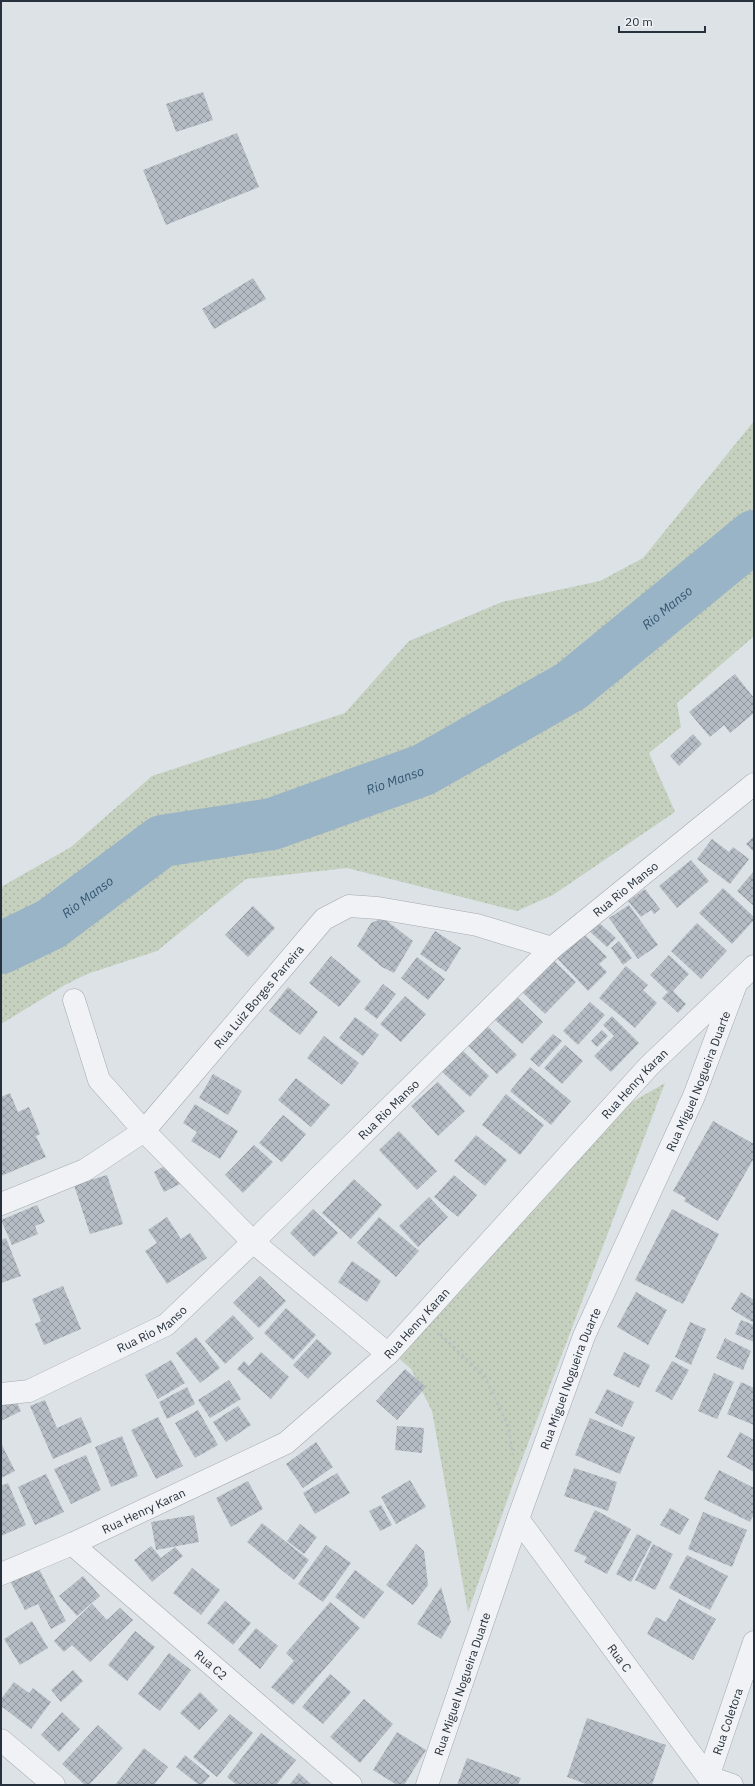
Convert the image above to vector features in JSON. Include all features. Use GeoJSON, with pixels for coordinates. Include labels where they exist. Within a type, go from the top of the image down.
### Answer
{"type":"FeatureCollection","features":[{"type":"Feature","properties":{"kind":"street","name":"Rua Rio Manso"},"geometry":{"type":"LineString","coordinates":[[1,1394],[29,1391],[166,1325],[253,1242],[552,948],[754,784]]}},
{"type":"Feature","properties":{"kind":"street","name":"Rua Luiz Borges Parreira"},"geometry":{"type":"LineString","coordinates":[[1,1204],[85,1170],[144,1131],[324,919],[349,906],[378,908],[477,925],[552,948]]}},
{"type":"Feature","properties":{"kind":"street","name":"Rua Henry Karan"},"geometry":{"type":"LineString","coordinates":[[1,1574],[72,1544],[286,1443],[388,1354],[649,1066],[754,966]]}},
{"type":"Feature","properties":{"kind":"street","name":"Rua Miguel Nogueira Duarte"},"geometry":{"type":"LineString","coordinates":[[427,1785],[518,1519],[584,1336],[694,1096],[737,982]]}},
{"type":"Feature","properties":{"kind":"street"},"geometry":{"type":"LineString","coordinates":[[74,1000],[99,1080],[144,1131],[253,1242],[388,1354]]}},
{"type":"Feature","properties":{"kind":"street","name":"Rua C"},"geometry":{"type":"LineString","coordinates":[[518,1519],[708,1777]]}},
{"type":"Feature","properties":{"kind":"street","name":"Rua C2"},"geometry":{"type":"LineString","coordinates":[[72,1544],[351,1785]]}},
{"type":"Feature","properties":{"kind":"street","name":"Rua Coletora"},"geometry":{"type":"LineString","coordinates":[[708,1777],[754,1642]]}},
{"type":"Feature","properties":{"kind":"street"},"geometry":{"type":"LineString","coordinates":[[1,1740],[54,1785]]}},
{"type":"Feature","properties":{"kind":"street"},"geometry":{"type":"LineString","coordinates":[[708,1777],[732,1785]]}},
{"type":"Feature","properties":{"kind":"path"},"geometry":{"type":"LineString","coordinates":[[434,1328],[485,1377],[508,1426],[514,1461]]}},
{"type":"Feature","properties":{"kind":"green space"},"geometry":{"type":"Polygon","coordinates":[[[754,421],[754,636],[677,703],[681,727],[649,753],[675,812],[553,895],[517,911],[347,868],[246,879],[157,951],[87,974],[65,985],[1,1024],[1,887],[71,847],[152,776],[345,713],[409,641],[502,602],[600,581],[643,558],[754,421]]]}},
{"type":"Feature","properties":{"kind":"green space"},"geometry":{"type":"Polygon","coordinates":[[[665,1083],[516,1475],[468,1612],[432,1411],[411,1369],[394,1354],[618,1110],[665,1083]]]}},
{"type":"Feature","properties":{"kind":"building"},"geometry":{"type":"Polygon","coordinates":[[[203,92],[213,120],[176,132],[166,104],[203,92]]]}},
{"type":"Feature","properties":{"kind":"building"},"geometry":{"type":"Polygon","coordinates":[[[237,133],[259,187],[166,225],[143,170],[237,133]]]}},
{"type":"Feature","properties":{"kind":"building"},"geometry":{"type":"Polygon","coordinates":[[[253,278],[266,299],[214,329],[202,309],[253,278]]]}},
{"type":"Feature","properties":{"kind":"building"},"geometry":{"type":"Polygon","coordinates":[[[735,674],[754,698],[754,713],[730,733],[724,725],[710,737],[689,712],[735,674]]]}},
{"type":"Feature","properties":{"kind":"building"},"geometry":{"type":"Polygon","coordinates":[[[693,734],[702,744],[679,766],[670,756],[693,734]]]}},
{"type":"Feature","properties":{"kind":"building"},"geometry":{"type":"Polygon","coordinates":[[[754,836],[754,852],[746,844],[754,836]]]}},
{"type":"Feature","properties":{"kind":"building"},"geometry":{"type":"Polygon","coordinates":[[[712,839],[729,852],[733,847],[749,859],[730,884],[697,859],[712,839]]]}},
{"type":"Feature","properties":{"kind":"building"},"geometry":{"type":"Polygon","coordinates":[[[691,860],[709,881],[677,908],[659,886],[691,860]]]}},
{"type":"Feature","properties":{"kind":"building"},"geometry":{"type":"Polygon","coordinates":[[[754,871],[754,906],[737,891],[754,871]]]}},
{"type":"Feature","properties":{"kind":"building"},"geometry":{"type":"Polygon","coordinates":[[[723,888],[754,917],[754,920],[732,944],[699,913],[723,888]]]}},
{"type":"Feature","properties":{"kind":"building"},"geometry":{"type":"Polygon","coordinates":[[[645,889],[660,909],[654,914],[651,910],[641,917],[628,901],[645,889]]]}},
{"type":"Feature","properties":{"kind":"building"},"geometry":{"type":"Polygon","coordinates":[[[629,905],[658,945],[638,959],[609,918],[629,905]]]}},
{"type":"Feature","properties":{"kind":"building"},"geometry":{"type":"Polygon","coordinates":[[[253,906],[275,928],[248,957],[225,935],[253,906]]]}},
{"type":"Feature","properties":{"kind":"building"},"geometry":{"type":"Polygon","coordinates":[[[383,918],[413,941],[394,973],[382,967],[357,946],[371,923],[383,918]]]}},
{"type":"Feature","properties":{"kind":"building"},"geometry":{"type":"Polygon","coordinates":[[[596,920],[616,938],[607,947],[587,929],[596,920]]]}},
{"type":"Feature","properties":{"kind":"building"},"geometry":{"type":"Polygon","coordinates":[[[697,923],[727,951],[701,979],[671,951],[697,923]]]}},
{"type":"Feature","properties":{"kind":"building"},"geometry":{"type":"Polygon","coordinates":[[[435,931],[461,948],[446,972],[420,954],[435,931]]]}},
{"type":"Feature","properties":{"kind":"building"},"geometry":{"type":"Polygon","coordinates":[[[583,933],[607,957],[599,964],[607,972],[588,991],[557,958],[583,933]]]}},
{"type":"Feature","properties":{"kind":"building"},"geometry":{"type":"Polygon","coordinates":[[[619,941],[632,958],[623,965],[611,948],[619,941]]]}},
{"type":"Feature","properties":{"kind":"building"},"geometry":{"type":"Polygon","coordinates":[[[669,955],[689,974],[673,991],[686,1004],[678,1013],[662,998],[668,992],[650,975],[669,955]]]}},
{"type":"Feature","properties":{"kind":"building"},"geometry":{"type":"Polygon","coordinates":[[[331,956],[361,981],[339,1007],[309,983],[331,956]]]}},
{"type":"Feature","properties":{"kind":"building"},"geometry":{"type":"Polygon","coordinates":[[[417,957],[445,979],[428,1000],[401,978],[417,957]]]}},
{"type":"Feature","properties":{"kind":"building"},"geometry":{"type":"Polygon","coordinates":[[[551,958],[576,982],[545,1014],[520,990],[551,958]]]}},
{"type":"Feature","properties":{"kind":"building"},"geometry":{"type":"Polygon","coordinates":[[[626,966],[648,985],[643,990],[657,1003],[635,1028],[599,998],[626,966]]]}},
{"type":"Feature","properties":{"kind":"building"},"geometry":{"type":"Polygon","coordinates":[[[383,984],[396,994],[377,1019],[364,1009],[383,984]]]}},
{"type":"Feature","properties":{"kind":"building"},"geometry":{"type":"Polygon","coordinates":[[[288,987],[318,1012],[300,1035],[269,1011],[288,987]]]}},
{"type":"Feature","properties":{"kind":"building"},"geometry":{"type":"Polygon","coordinates":[[[405,996],[426,1014],[401,1042],[380,1024],[405,996]]]}},
{"type":"Feature","properties":{"kind":"building"},"geometry":{"type":"Polygon","coordinates":[[[516,996],[543,1022],[522,1044],[494,1019],[516,996]]]}},
{"type":"Feature","properties":{"kind":"building"},"geometry":{"type":"Polygon","coordinates":[[[590,1002],[605,1015],[578,1045],[563,1031],[590,1002]]]}},
{"type":"Feature","properties":{"kind":"building"},"geometry":{"type":"Polygon","coordinates":[[[612,1016],[639,1043],[611,1072],[594,1056],[614,1036],[603,1025],[612,1016]]]}},
{"type":"Feature","properties":{"kind":"building"},"geometry":{"type":"Polygon","coordinates":[[[355,1017],[379,1035],[363,1056],[339,1038],[355,1017]]]}},
{"type":"Feature","properties":{"kind":"building"},"geometry":{"type":"Polygon","coordinates":[[[484,1023],[517,1055],[497,1074],[464,1042],[484,1023]]]}},
{"type":"Feature","properties":{"kind":"building"},"geometry":{"type":"Polygon","coordinates":[[[602,1030],[608,1036],[597,1047],[591,1041],[602,1030]]]}},
{"type":"Feature","properties":{"kind":"building"},"geometry":{"type":"Polygon","coordinates":[[[553,1034],[562,1041],[539,1067],[530,1059],[553,1034]]]}},
{"type":"Feature","properties":{"kind":"building"},"geometry":{"type":"Polygon","coordinates":[[[324,1036],[359,1063],[342,1085],[307,1058],[324,1036]]]}},
{"type":"Feature","properties":{"kind":"building"},"geometry":{"type":"Polygon","coordinates":[[[565,1045],[583,1061],[562,1084],[544,1068],[565,1045]]]}},
{"type":"Feature","properties":{"kind":"building"},"geometry":{"type":"Polygon","coordinates":[[[460,1048],[489,1076],[470,1097],[440,1070],[460,1048]]]}},
{"type":"Feature","properties":{"kind":"building"},"geometry":{"type":"Polygon","coordinates":[[[530,1067],[571,1101],[551,1125],[510,1091],[530,1067]]]}},
{"type":"Feature","properties":{"kind":"building"},"geometry":{"type":"Polygon","coordinates":[[[213,1074],[242,1091],[228,1115],[199,1098],[213,1074]]]}},
{"type":"Feature","properties":{"kind":"building"},"geometry":{"type":"Polygon","coordinates":[[[296,1078],[330,1105],[311,1127],[278,1100],[296,1078]]]}},
{"type":"Feature","properties":{"kind":"building"},"geometry":{"type":"Polygon","coordinates":[[[438,1082],[465,1111],[438,1136],[411,1106],[438,1082]]]}},
{"type":"Feature","properties":{"kind":"building"},"geometry":{"type":"Polygon","coordinates":[[[10,1093],[18,1112],[29,1107],[40,1134],[36,1136],[46,1157],[1,1176],[1,1097],[10,1093]]]}},
{"type":"Feature","properties":{"kind":"building"},"geometry":{"type":"Polygon","coordinates":[[[506,1094],[544,1125],[520,1155],[482,1125],[506,1094]]]}},
{"type":"Feature","properties":{"kind":"building"},"geometry":{"type":"Polygon","coordinates":[[[195,1104],[238,1131],[220,1159],[191,1141],[197,1132],[183,1123],[195,1104]]]}},
{"type":"Feature","properties":{"kind":"building"},"geometry":{"type":"Polygon","coordinates":[[[283,1115],[306,1134],[282,1162],[259,1143],[283,1115]]]}},
{"type":"Feature","properties":{"kind":"building"},"geometry":{"type":"Polygon","coordinates":[[[713,1121],[754,1144],[754,1158],[718,1221],[684,1201],[686,1198],[673,1191],[713,1121]]]}},
{"type":"Feature","properties":{"kind":"building"},"geometry":{"type":"Polygon","coordinates":[[[399,1131],[437,1171],[417,1190],[379,1150],[399,1131]]]}},
{"type":"Feature","properties":{"kind":"building"},"geometry":{"type":"Polygon","coordinates":[[[476,1135],[507,1160],[485,1186],[454,1161],[476,1135]]]}},
{"type":"Feature","properties":{"kind":"building"},"geometry":{"type":"Polygon","coordinates":[[[254,1145],[273,1162],[243,1193],[225,1175],[254,1145]]]}},
{"type":"Feature","properties":{"kind":"building"},"geometry":{"type":"Polygon","coordinates":[[[170,1163],[180,1184],[164,1192],[154,1172],[170,1163]]]}},
{"type":"Feature","properties":{"kind":"building"},"geometry":{"type":"Polygon","coordinates":[[[107,1175],[123,1224],[90,1234],[74,1185],[107,1175]]]}},
{"type":"Feature","properties":{"kind":"building"},"geometry":{"type":"Polygon","coordinates":[[[454,1175],[477,1195],[458,1217],[434,1197],[454,1175]]]}},
{"type":"Feature","properties":{"kind":"building"},"geometry":{"type":"Polygon","coordinates":[[[354,1179],[382,1205],[351,1239],[322,1213],[354,1179]]]}},
{"type":"Feature","properties":{"kind":"building"},"geometry":{"type":"Polygon","coordinates":[[[429,1197],[448,1217],[418,1247],[399,1226],[429,1197]]]}},
{"type":"Feature","properties":{"kind":"building"},"geometry":{"type":"Polygon","coordinates":[[[37,1205],[45,1222],[35,1226],[38,1234],[12,1245],[1,1220],[37,1205]]]}},
{"type":"Feature","properties":{"kind":"building"},"geometry":{"type":"Polygon","coordinates":[[[313,1209],[338,1233],[314,1257],[290,1233],[313,1209]]]}},
{"type":"Feature","properties":{"kind":"building"},"geometry":{"type":"Polygon","coordinates":[[[672,1209],[719,1234],[683,1304],[635,1280],[672,1209]]]}},
{"type":"Feature","properties":{"kind":"building"},"geometry":{"type":"Polygon","coordinates":[[[167,1217],[181,1239],[190,1233],[207,1258],[167,1284],[145,1251],[157,1243],[148,1230],[167,1217]]]}},
{"type":"Feature","properties":{"kind":"building"},"geometry":{"type":"Polygon","coordinates":[[[379,1217],[419,1251],[396,1277],[357,1243],[379,1217]]]}},
{"type":"Feature","properties":{"kind":"building"},"geometry":{"type":"Polygon","coordinates":[[[6,1238],[21,1276],[1,1283],[1,1240],[6,1238]]]}},
{"type":"Feature","properties":{"kind":"building"},"geometry":{"type":"Polygon","coordinates":[[[352,1261],[381,1281],[367,1302],[338,1282],[352,1261]]]}},
{"type":"Feature","properties":{"kind":"building"},"geometry":{"type":"Polygon","coordinates":[[[260,1276],[286,1301],[259,1328],[233,1303],[260,1276]]]}},
{"type":"Feature","properties":{"kind":"building"},"geometry":{"type":"Polygon","coordinates":[[[63,1286],[81,1329],[44,1345],[35,1324],[41,1321],[32,1299],[63,1286]]]}},
{"type":"Feature","properties":{"kind":"building"},"geometry":{"type":"Polygon","coordinates":[[[636,1292],[667,1310],[648,1345],[617,1327],[636,1292]]]}},
{"type":"Feature","properties":{"kind":"building"},"geometry":{"type":"Polygon","coordinates":[[[741,1292],[754,1300],[754,1323],[731,1309],[741,1292]]]}},
{"type":"Feature","properties":{"kind":"building"},"geometry":{"type":"Polygon","coordinates":[[[286,1308],[316,1335],[293,1360],[264,1333],[286,1308]]]}},
{"type":"Feature","properties":{"kind":"building"},"geometry":{"type":"Polygon","coordinates":[[[233,1315],[254,1338],[225,1364],[205,1341],[233,1315]]]}},
{"type":"Feature","properties":{"kind":"building"},"geometry":{"type":"Polygon","coordinates":[[[741,1320],[754,1325],[754,1342],[735,1334],[741,1320]]]}},
{"type":"Feature","properties":{"kind":"building"},"geometry":{"type":"Polygon","coordinates":[[[690,1322],[706,1329],[691,1365],[675,1357],[690,1322]]]}},
{"type":"Feature","properties":{"kind":"building"},"geometry":{"type":"Polygon","coordinates":[[[196,1337],[220,1368],[200,1383],[176,1353],[196,1337]]]}},
{"type":"Feature","properties":{"kind":"building"},"geometry":{"type":"Polygon","coordinates":[[[725,1338],[751,1351],[743,1370],[716,1358],[725,1338]]]}},
{"type":"Feature","properties":{"kind":"building"},"geometry":{"type":"Polygon","coordinates":[[[317,1339],[332,1353],[308,1379],[293,1365],[317,1339]]]}},
{"type":"Feature","properties":{"kind":"building"},"geometry":{"type":"Polygon","coordinates":[[[261,1352],[289,1377],[271,1399],[237,1369],[244,1361],[249,1366],[261,1352]]]}},
{"type":"Feature","properties":{"kind":"building"},"geometry":{"type":"Polygon","coordinates":[[[624,1352],[650,1365],[639,1388],[613,1375],[624,1352]]]}},
{"type":"Feature","properties":{"kind":"building"},"geometry":{"type":"Polygon","coordinates":[[[171,1360],[185,1383],[158,1399],[145,1375],[171,1360]]]}},
{"type":"Feature","properties":{"kind":"building"},"geometry":{"type":"Polygon","coordinates":[[[672,1361],[689,1370],[672,1400],[655,1391],[672,1361]]]}},
{"type":"Feature","properties":{"kind":"building"},"geometry":{"type":"Polygon","coordinates":[[[405,1369],[426,1387],[397,1420],[376,1401],[405,1369]]]}},
{"type":"Feature","properties":{"kind":"building"},"geometry":{"type":"Polygon","coordinates":[[[714,1373],[734,1382],[717,1419],[698,1411],[714,1373]]]}},
{"type":"Feature","properties":{"kind":"building"},"geometry":{"type":"Polygon","coordinates":[[[229,1380],[241,1399],[210,1418],[198,1400],[229,1380]]]}},
{"type":"Feature","properties":{"kind":"building"},"geometry":{"type":"Polygon","coordinates":[[[741,1382],[754,1388],[754,1425],[727,1414],[741,1382]]]}},
{"type":"Feature","properties":{"kind":"building"},"geometry":{"type":"Polygon","coordinates":[[[187,1387],[195,1404],[167,1419],[159,1402],[187,1387]]]}},
{"type":"Feature","properties":{"kind":"building"},"geometry":{"type":"Polygon","coordinates":[[[607,1389],[634,1402],[622,1427],[595,1413],[607,1389]]]}},
{"type":"Feature","properties":{"kind":"building"},"geometry":{"type":"Polygon","coordinates":[[[13,1395],[21,1411],[1,1421],[1,1401],[13,1395]]]}},
{"type":"Feature","properties":{"kind":"building"},"geometry":{"type":"Polygon","coordinates":[[[45,1400],[57,1428],[81,1417],[92,1442],[53,1459],[30,1406],[45,1400]]]}},
{"type":"Feature","properties":{"kind":"building"},"geometry":{"type":"Polygon","coordinates":[[[238,1406],[251,1425],[226,1442],[213,1422],[238,1406]]]}},
{"type":"Feature","properties":{"kind":"building"},"geometry":{"type":"Polygon","coordinates":[[[198,1410],[218,1445],[195,1458],[175,1423],[198,1410]]]}},
{"type":"Feature","properties":{"kind":"building"},"geometry":{"type":"Polygon","coordinates":[[[158,1417],[183,1466],[156,1479],[131,1430],[158,1417]]]}},
{"type":"Feature","properties":{"kind":"building"},"geometry":{"type":"Polygon","coordinates":[[[590,1418],[635,1437],[620,1474],[575,1455],[590,1418]]]}},
{"type":"Feature","properties":{"kind":"building"},"geometry":{"type":"Polygon","coordinates":[[[397,1426],[424,1428],[422,1453],[395,1450],[397,1426]]]}},
{"type":"Feature","properties":{"kind":"building"},"geometry":{"type":"Polygon","coordinates":[[[740,1432],[754,1440],[754,1472],[727,1457],[740,1432]]]}},
{"type":"Feature","properties":{"kind":"building"},"geometry":{"type":"Polygon","coordinates":[[[122,1436],[138,1476],[111,1487],[95,1447],[122,1436]]]}},
{"type":"Feature","properties":{"kind":"building"},"geometry":{"type":"Polygon","coordinates":[[[316,1442],[333,1467],[303,1488],[286,1464],[316,1442]]]}},
{"type":"Feature","properties":{"kind":"building"},"geometry":{"type":"Polygon","coordinates":[[[1,1443],[15,1471],[1,1478],[1,1443]]]}},
{"type":"Feature","properties":{"kind":"building"},"geometry":{"type":"Polygon","coordinates":[[[86,1455],[101,1490],[71,1504],[54,1469],[86,1455]]]}},
{"type":"Feature","properties":{"kind":"building"},"geometry":{"type":"Polygon","coordinates":[[[574,1468],[617,1482],[608,1511],[564,1496],[574,1468]]]}},
{"type":"Feature","properties":{"kind":"building"},"geometry":{"type":"Polygon","coordinates":[[[719,1470],[754,1488],[754,1514],[750,1522],[704,1499],[719,1470]]]}},
{"type":"Feature","properties":{"kind":"building"},"geometry":{"type":"Polygon","coordinates":[[[337,1473],[350,1493],[315,1514],[303,1493],[337,1473]]]}},
{"type":"Feature","properties":{"kind":"building"},"geometry":{"type":"Polygon","coordinates":[[[46,1474],[64,1512],[35,1525],[18,1487],[46,1474]]]}},
{"type":"Feature","properties":{"kind":"building"},"geometry":{"type":"Polygon","coordinates":[[[410,1480],[426,1507],[396,1524],[381,1497],[410,1480]]]}},
{"type":"Feature","properties":{"kind":"building"},"geometry":{"type":"Polygon","coordinates":[[[248,1481],[263,1509],[231,1527],[216,1498],[248,1481]]]}},
{"type":"Feature","properties":{"kind":"building"},"geometry":{"type":"Polygon","coordinates":[[[8,1483],[26,1525],[1,1536],[1,1486],[8,1483]]]}},
{"type":"Feature","properties":{"kind":"building"},"geometry":{"type":"Polygon","coordinates":[[[381,1505],[392,1525],[380,1531],[369,1511],[381,1505]]]}},
{"type":"Feature","properties":{"kind":"building"},"geometry":{"type":"Polygon","coordinates":[[[670,1508],[689,1519],[680,1535],[660,1525],[670,1508]]]}},
{"type":"Feature","properties":{"kind":"building"},"geometry":{"type":"Polygon","coordinates":[[[595,1510],[631,1529],[607,1574],[584,1562],[587,1557],[574,1551],[595,1510]]]}},
{"type":"Feature","properties":{"kind":"building"},"geometry":{"type":"Polygon","coordinates":[[[703,1512],[747,1530],[732,1567],[688,1549],[703,1512]]]}},
{"type":"Feature","properties":{"kind":"building"},"geometry":{"type":"Polygon","coordinates":[[[194,1515],[199,1542],[156,1550],[151,1522],[194,1515]]]}},
{"type":"Feature","properties":{"kind":"building"},"geometry":{"type":"Polygon","coordinates":[[[262,1523],[309,1560],[294,1580],[247,1542],[262,1523]]]}},
{"type":"Feature","properties":{"kind":"building"},"geometry":{"type":"Polygon","coordinates":[[[300,1524],[317,1537],[304,1554],[287,1541],[300,1524]]]}},
{"type":"Feature","properties":{"kind":"building"},"geometry":{"type":"Polygon","coordinates":[[[637,1534],[652,1542],[631,1582],[616,1574],[637,1534]]]}},
{"type":"Feature","properties":{"kind":"building"},"geometry":{"type":"Polygon","coordinates":[[[416,1544],[424,1551],[428,1585],[413,1605],[386,1585],[416,1544]]]}},
{"type":"Feature","properties":{"kind":"building"},"geometry":{"type":"Polygon","coordinates":[[[653,1544],[673,1554],[655,1590],[635,1580],[653,1544]]]}},
{"type":"Feature","properties":{"kind":"building"},"geometry":{"type":"Polygon","coordinates":[[[326,1545],[351,1563],[323,1602],[298,1584],[326,1545]]]}},
{"type":"Feature","properties":{"kind":"building"},"geometry":{"type":"Polygon","coordinates":[[[151,1546],[161,1558],[175,1547],[183,1556],[152,1582],[134,1560],[151,1546]]]}},
{"type":"Feature","properties":{"kind":"building"},"geometry":{"type":"Polygon","coordinates":[[[687,1555],[728,1576],[710,1610],[669,1588],[687,1555]]]}},
{"type":"Feature","properties":{"kind":"building"},"geometry":{"type":"Polygon","coordinates":[[[38,1567],[66,1621],[51,1629],[38,1604],[25,1610],[10,1581],[38,1567]]]}},
{"type":"Feature","properties":{"kind":"building"},"geometry":{"type":"Polygon","coordinates":[[[192,1568],[220,1590],[201,1615],[173,1593],[192,1568]]]}},
{"type":"Feature","properties":{"kind":"building"},"geometry":{"type":"Polygon","coordinates":[[[355,1570],[384,1592],[364,1619],[335,1597],[355,1570]]]}},
{"type":"Feature","properties":{"kind":"building"},"geometry":{"type":"Polygon","coordinates":[[[83,1576],[100,1596],[77,1616],[59,1596],[83,1576]]]}},
{"type":"Feature","properties":{"kind":"building"},"geometry":{"type":"Polygon","coordinates":[[[441,1587],[451,1622],[441,1639],[417,1624],[441,1587]]]}},
{"type":"Feature","properties":{"kind":"building"},"geometry":{"type":"Polygon","coordinates":[[[679,1599],[716,1619],[693,1660],[647,1634],[656,1617],[666,1622],[679,1599]]]}},
{"type":"Feature","properties":{"kind":"building"},"geometry":{"type":"Polygon","coordinates":[[[225,1601],[251,1623],[233,1645],[207,1623],[225,1601]]]}},
{"type":"Feature","properties":{"kind":"building"},"geometry":{"type":"Polygon","coordinates":[[[330,1602],[360,1628],[293,1705],[271,1687],[294,1661],[286,1653],[330,1602]]]}},
{"type":"Feature","properties":{"kind":"building"},"geometry":{"type":"Polygon","coordinates":[[[92,1604],[107,1620],[120,1608],[133,1620],[90,1662],[72,1645],[64,1652],[54,1641],[92,1604]]]}},
{"type":"Feature","properties":{"kind":"building"},"geometry":{"type":"Polygon","coordinates":[[[32,1621],[48,1648],[20,1665],[4,1639],[32,1621]]]}},
{"type":"Feature","properties":{"kind":"building"},"geometry":{"type":"Polygon","coordinates":[[[256,1628],[278,1646],[260,1669],[238,1650],[256,1628]]]}},
{"type":"Feature","properties":{"kind":"building"},"geometry":{"type":"Polygon","coordinates":[[[135,1631],[155,1647],[127,1681],[108,1665],[135,1631]]]}},
{"type":"Feature","properties":{"kind":"building"},"geometry":{"type":"Polygon","coordinates":[[[169,1653],[191,1670],[160,1711],[138,1694],[169,1653]]]}},
{"type":"Feature","properties":{"kind":"building"},"geometry":{"type":"Polygon","coordinates":[[[73,1670],[83,1681],[61,1702],[51,1690],[73,1670]]]}},
{"type":"Feature","properties":{"kind":"building"},"geometry":{"type":"Polygon","coordinates":[[[330,1674],[351,1692],[323,1724],[302,1707],[330,1674]]]}},
{"type":"Feature","properties":{"kind":"building"},"geometry":{"type":"Polygon","coordinates":[[[14,1682],[29,1693],[33,1688],[51,1702],[31,1729],[1,1706],[1,1699],[14,1682]]]}},
{"type":"Feature","properties":{"kind":"building"},"geometry":{"type":"Polygon","coordinates":[[[200,1692],[218,1710],[199,1730],[180,1713],[200,1692]]]}},
{"type":"Feature","properties":{"kind":"building"},"geometry":{"type":"Polygon","coordinates":[[[364,1699],[393,1724],[360,1763],[330,1737],[364,1699]]]}},
{"type":"Feature","properties":{"kind":"building"},"geometry":{"type":"Polygon","coordinates":[[[62,1712],[80,1729],[59,1752],[41,1735],[62,1712]]]}},
{"type":"Feature","properties":{"kind":"building"},"geometry":{"type":"Polygon","coordinates":[[[230,1714],[253,1733],[217,1777],[193,1757],[230,1714]]]}},
{"type":"Feature","properties":{"kind":"building"},"geometry":{"type":"Polygon","coordinates":[[[587,1718],[666,1745],[652,1785],[586,1785],[567,1777],[587,1718]]]}},
{"type":"Feature","properties":{"kind":"building"},"geometry":{"type":"Polygon","coordinates":[[[98,1725],[123,1748],[89,1785],[85,1785],[62,1764],[98,1725]]]}},
{"type":"Feature","properties":{"kind":"building"},"geometry":{"type":"Polygon","coordinates":[[[397,1732],[426,1750],[404,1785],[397,1785],[373,1770],[397,1732]]]}},
{"type":"Feature","properties":{"kind":"building"},"geometry":{"type":"Polygon","coordinates":[[[261,1733],[296,1760],[276,1785],[237,1785],[227,1777],[261,1733]]]}},
{"type":"Feature","properties":{"kind":"building"},"geometry":{"type":"Polygon","coordinates":[[[144,1748],[168,1767],[154,1785],[115,1785],[144,1748]]]}},
{"type":"Feature","properties":{"kind":"building"},"geometry":{"type":"Polygon","coordinates":[[[185,1755],[210,1776],[202,1785],[199,1785],[176,1767],[185,1755]]]}},
{"type":"Feature","properties":{"kind":"building"},"geometry":{"type":"Polygon","coordinates":[[[467,1758],[521,1778],[518,1785],[457,1785],[467,1758]]]}},
{"type":"Feature","properties":{"kind":"building"},"geometry":{"type":"Polygon","coordinates":[[[299,1773],[312,1785],[289,1785],[299,1773]]]}},
{"type":"Feature","properties":{"kind":"waterway","name":"Rio Manso"},"geometry":{"type":"LineString","coordinates":[[1,948],[51,924],[162,841],[272,824],[423,770],[571,686],[754,536]]}}]}
